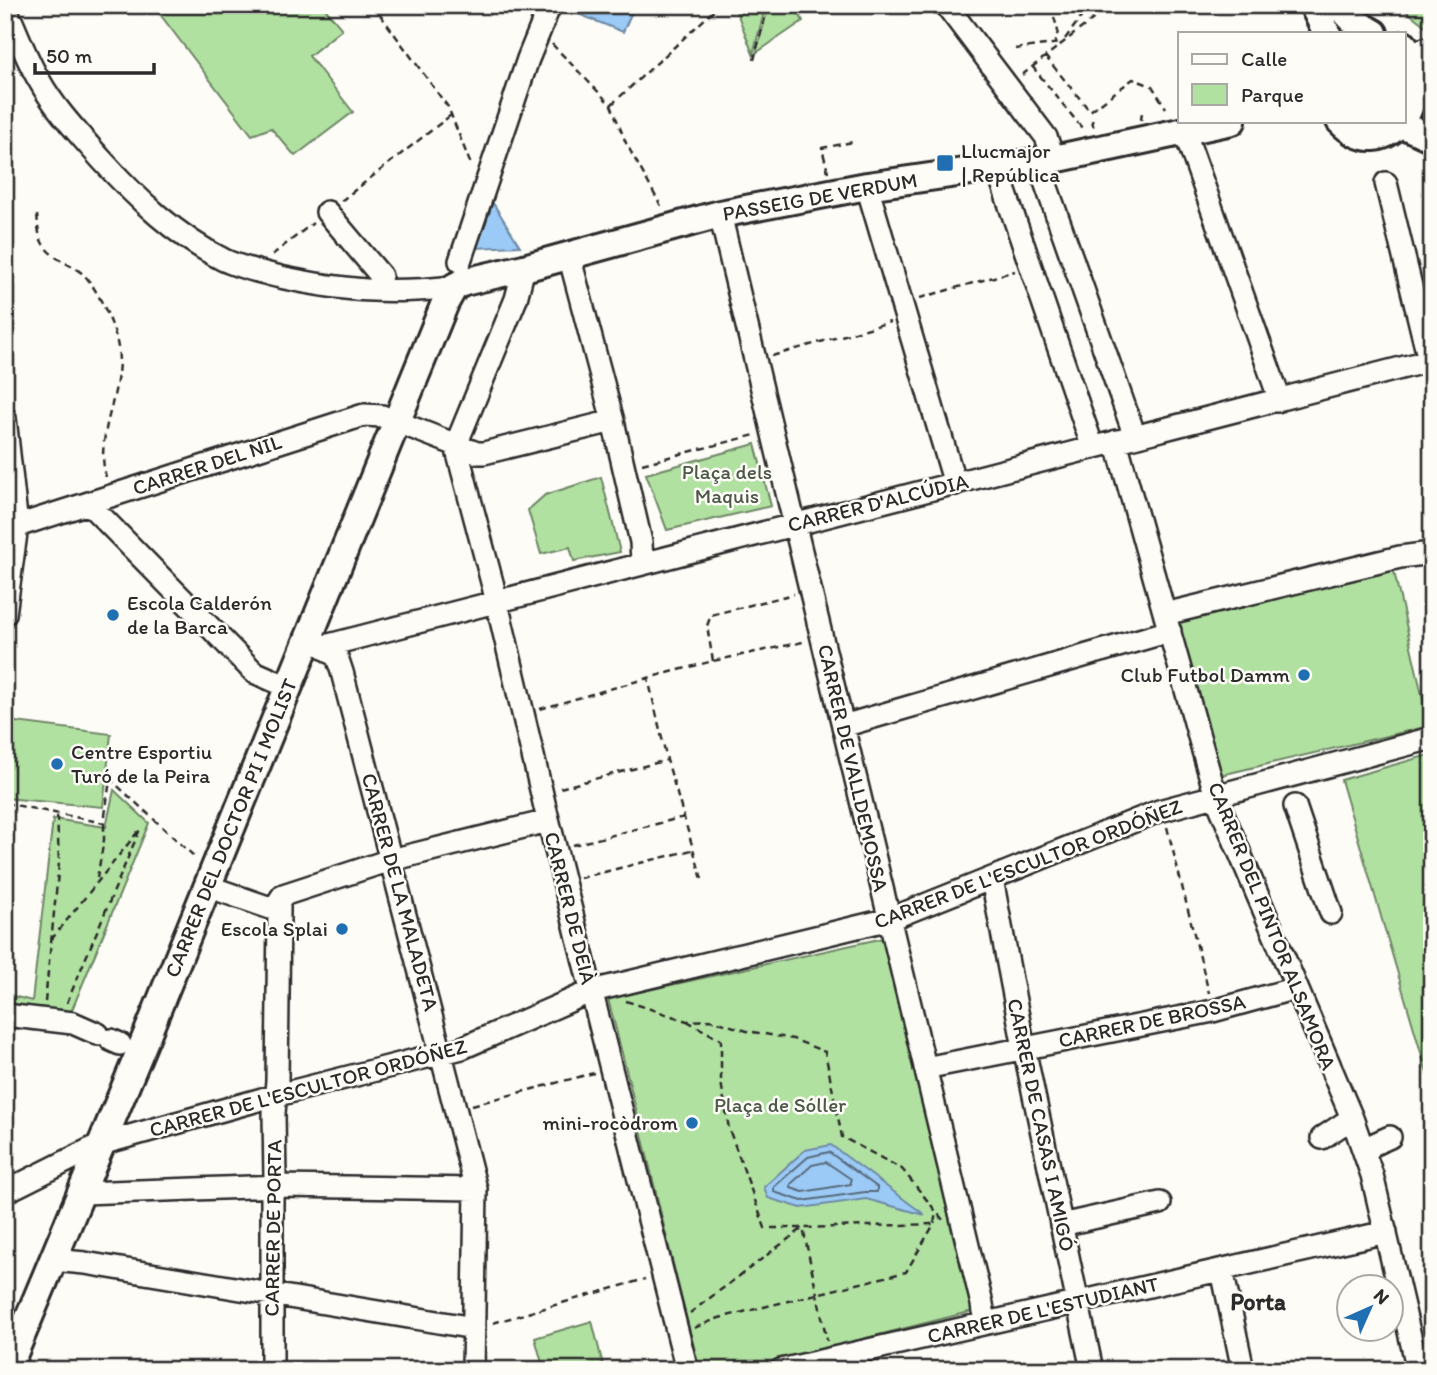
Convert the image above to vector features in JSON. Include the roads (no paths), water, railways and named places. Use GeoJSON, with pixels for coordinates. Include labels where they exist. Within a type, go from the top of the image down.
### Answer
{"type":"FeatureCollection","features":[{"type":"Feature","properties":{"kind":"main road"},"geometry":{"type":"LineString","coordinates":[[1313,5],[1327,32]]}},
{"type":"Feature","properties":{"kind":"main road"},"geometry":{"type":"LineString","coordinates":[[1339,5],[1355,22],[1372,32]]}},
{"type":"Feature","properties":{"kind":"main road"},"geometry":{"type":"LineString","coordinates":[[1341,122],[1367,136],[1387,135],[1406,127],[1421,111],[1430,87],[1416,48]]}},
{"type":"Feature","properties":{"kind":"main road","name":"PASSEIG DE VERDUM"},"geometry":{"type":"LineString","coordinates":[[457,274],[464,282],[720,214],[867,186],[1046,161],[1228,122]]}},
{"type":"Feature","properties":{"kind":"main road"},"geometry":{"type":"LineString","coordinates":[[1406,127],[1432,138]]}},
{"type":"Feature","properties":{"kind":"main road","name":"CARRER DEL DOCTOR PI I MOLIST"},"geometry":{"type":"LineString","coordinates":[[7,1370],[288,687],[317,642],[398,423],[457,274]]}},
{"type":"Feature","properties":{"kind":"street","name":"CARRER DEL DOCTOR PI I MOLIST"},"geometry":{"type":"LineString","coordinates":[[457,274],[528,59],[550,5]]}},
{"type":"Feature","properties":{"kind":"street","name":"CARRER DEL PINTOR ALSAMORA"},"geometry":{"type":"LineString","coordinates":[[946,5],[1046,137],[1046,161],[1131,425],[1124,438],[1167,622],[1216,797],[1365,1154],[1418,1370]]}},
{"type":"Feature","properties":{"kind":"street"},"geometry":{"type":"LineString","coordinates":[[5,8],[11,32],[38,80],[72,126],[131,193],[177,231],[207,250],[227,261],[254,270],[323,286],[390,292],[457,274]]}},
{"type":"Feature","properties":{"kind":"street"},"geometry":{"type":"LineString","coordinates":[[1185,132],[1272,376],[1277,401]]}},
{"type":"Feature","properties":{"kind":"street"},"geometry":{"type":"LineString","coordinates":[[997,168],[1093,447]]}},
{"type":"Feature","properties":{"kind":"street"},"geometry":{"type":"LineString","coordinates":[[1386,183],[1432,361]]}},
{"type":"Feature","properties":{"kind":"street"},"geometry":{"type":"LineString","coordinates":[[867,186],[955,485]]}},
{"type":"Feature","properties":{"kind":"street"},"geometry":{"type":"LineString","coordinates":[[327,212],[381,276]]}},
{"type":"Feature","properties":{"kind":"street","name":"CARRER DE VALLDEMOSSA"},"geometry":{"type":"LineString","coordinates":[[720,214],[985,1323]]}},
{"type":"Feature","properties":{"kind":"street"},"geometry":{"type":"LineString","coordinates":[[569,255],[613,421],[641,542],[642,563]]}},
{"type":"Feature","properties":{"kind":"street"},"geometry":{"type":"LineString","coordinates":[[457,446],[516,299],[524,268]]}},
{"type":"Feature","properties":{"kind":"street","name":"CARRER D'ALCÚDIA"},"geometry":{"type":"LineString","coordinates":[[317,642],[496,601],[1432,361]]}},
{"type":"Feature","properties":{"kind":"street","name":"CARRER DEL NIL"},"geometry":{"type":"LineString","coordinates":[[17,526],[354,418],[373,415],[477,453],[613,421]]}},
{"type":"Feature","properties":{"kind":"street"},"geometry":{"type":"LineString","coordinates":[[5,418],[17,526],[5,614]]}},
{"type":"Feature","properties":{"kind":"street","name":"CARRER DE DEIÀ"},"geometry":{"type":"LineString","coordinates":[[457,446],[661,1275],[687,1370]]}},
{"type":"Feature","properties":{"kind":"street"},"geometry":{"type":"LineString","coordinates":[[89,504],[254,672],[288,687]]}},
{"type":"Feature","properties":{"kind":"street"},"geometry":{"type":"LineString","coordinates":[[843,726],[1167,622],[1401,557],[1432,553]]}},
{"type":"Feature","properties":{"kind":"street","name":"CARRER DE LA MALADETA"},"geometry":{"type":"LineString","coordinates":[[317,642],[337,657],[386,861],[443,1054],[477,1189],[481,1326],[473,1370]]}},
{"type":"Feature","properties":{"kind":"street","name":"CARRER DE L'ESCULTOR ORDÓÑEZ"},"geometry":{"type":"LineString","coordinates":[[5,1192],[102,1144],[443,1054],[592,991],[890,919],[1159,811],[1432,738]]}},
{"type":"Feature","properties":{"kind":"street"},"geometry":{"type":"LineString","coordinates":[[1295,806],[1331,913]]}},
{"type":"Feature","properties":{"kind":"street"},"geometry":{"type":"LineString","coordinates":[[207,886],[279,911],[279,901],[283,895],[386,861],[548,821]]}},
{"type":"Feature","properties":{"kind":"street","name":"CARRER DE CASAS I AMIGÓ"},"geometry":{"type":"LineString","coordinates":[[992,879],[1024,1048],[1092,1370]]}},
{"type":"Feature","properties":{"kind":"street","name":"CARRER DE PORTA"},"geometry":{"type":"LineString","coordinates":[[272,1370],[279,911]]}},
{"type":"Feature","properties":{"kind":"street","name":"CARRER DE BROSSA"},"geometry":{"type":"LineString","coordinates":[[925,1068],[1213,1010],[1296,988]]}},
{"type":"Feature","properties":{"kind":"street"},"geometry":{"type":"LineString","coordinates":[[5,1015],[73,1023],[110,1039]]}},
{"type":"Feature","properties":{"kind":"street"},"geometry":{"type":"LineString","coordinates":[[1322,1138],[1352,1118]]}},
{"type":"Feature","properties":{"kind":"street"},"geometry":{"type":"LineString","coordinates":[[1365,1154],[1372,1144],[1390,1137]]}},
{"type":"Feature","properties":{"kind":"street"},"geometry":{"type":"LineString","coordinates":[[82,1193],[273,1186],[477,1189]]}},
{"type":"Feature","properties":{"kind":"street"},"geometry":{"type":"LineString","coordinates":[[1061,1225],[1160,1203]]}},
{"type":"Feature","properties":{"kind":"street","name":"CARRER DE L'ESTUDIANT"},"geometry":{"type":"LineString","coordinates":[[781,1370],[831,1356],[1079,1303],[1386,1232]]}},
{"type":"Feature","properties":{"kind":"street"},"geometry":{"type":"LineString","coordinates":[[53,1260],[481,1326]]}},
{"type":"Feature","properties":{"kind":"street"},"geometry":{"type":"LineString","coordinates":[[1222,1270],[1243,1370]]}},
{"type":"Feature","properties":{"kind":"water"},"geometry":{"type":"Polygon","coordinates":[[[635,5],[623,32],[566,9],[635,5]]]}},
{"type":"Feature","properties":{"kind":"water"},"geometry":{"type":"Polygon","coordinates":[[[493,203],[520,246],[476,248],[493,203]]]}},
{"type":"Feature","properties":{"kind":"water"},"geometry":{"type":"Polygon","coordinates":[[[831,1145],[925,1215],[866,1199],[801,1208],[768,1198],[764,1187],[805,1150],[831,1145]]]}},
{"type":"Feature","properties":{"kind":"place","name":"Llucmajor | República"},"geometry":{"type":"Point","coordinates":[945,163]}},
{"type":"Feature","properties":{"kind":"place","name":"Escola Calderón de la Barca"},"geometry":{"type":"Point","coordinates":[113,615]}},
{"type":"Feature","properties":{"kind":"place","name":"Club Futbol Damm"},"geometry":{"type":"Point","coordinates":[1304,675]}},
{"type":"Feature","properties":{"kind":"place","name":"Centre Esportiu Turó de la Peira"},"geometry":{"type":"Point","coordinates":[57,764]}},
{"type":"Feature","properties":{"kind":"place","name":"Escola Splai"},"geometry":{"type":"Point","coordinates":[342,929]}},
{"type":"Feature","properties":{"kind":"place","name":"mini-rocòdrom"},"geometry":{"type":"Point","coordinates":[692,1123]}},
{"type":"Feature","properties":{"kind":"district","name":"Porta"},"geometry":{"type":"Point","coordinates":[1258,1302]}},
{"type":"Feature","properties":{"kind":"park label","name":"Plaça dels Maquis"},"geometry":{"type":"Point","coordinates":[727,484]}},
{"type":"Feature","properties":{"kind":"park label","name":"Plaça de Sóller"},"geometry":{"type":"Point","coordinates":[780,1105]}}]}
